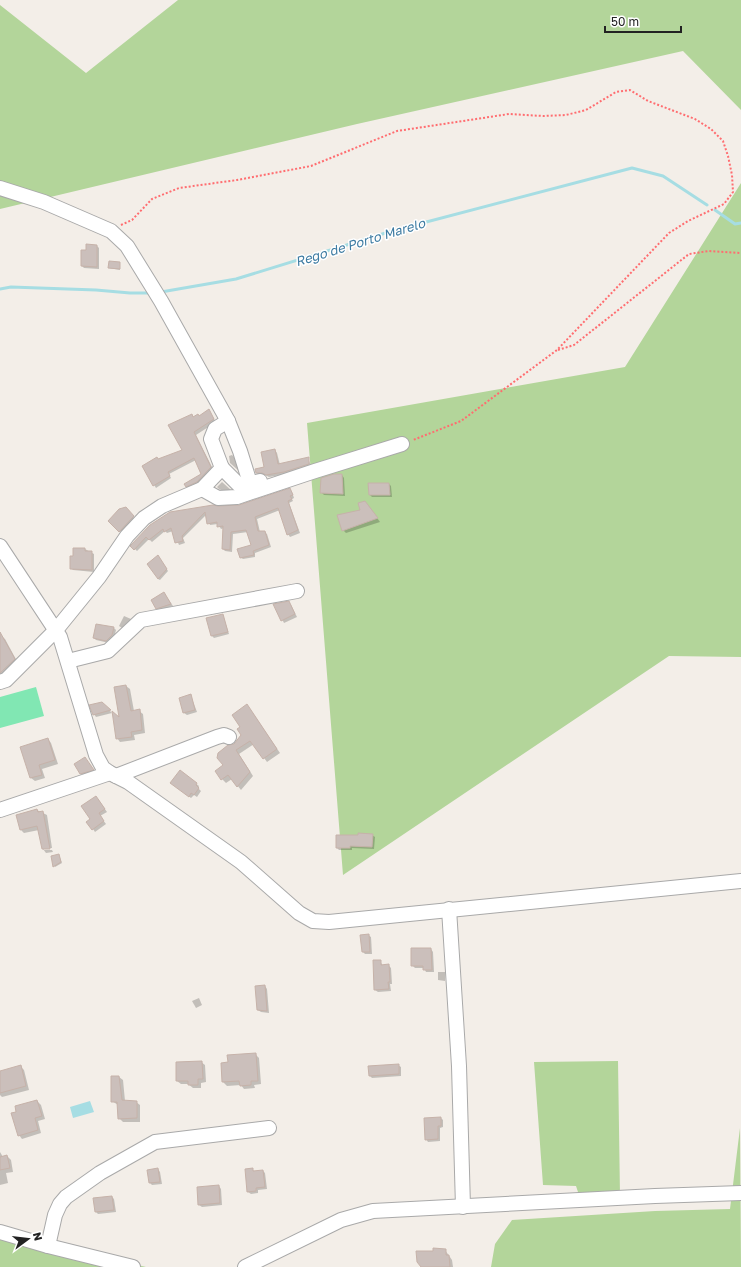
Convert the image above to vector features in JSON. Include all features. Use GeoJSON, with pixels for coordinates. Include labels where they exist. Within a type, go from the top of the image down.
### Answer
{"type":"FeatureCollection","features":[{"type":"Feature","properties":{"kind":"street"},"geometry":{"type":"LineString","coordinates":[[0,188],[44,202],[111,230],[127,246],[161,301],[228,421],[240,451],[250,483]]}},
{"type":"Feature","properties":{"kind":"street"},"geometry":{"type":"LineString","coordinates":[[228,421],[215,429],[211,439],[222,468],[240,486],[304,470],[315,471]]}},
{"type":"Feature","properties":{"kind":"street"},"geometry":{"type":"LineString","coordinates":[[202,489],[218,498],[237,497],[402,444]]}},
{"type":"Feature","properties":{"kind":"street"},"geometry":{"type":"LineString","coordinates":[[0,682],[6,680],[56,630],[99,577],[127,536],[144,518],[162,506],[202,489],[222,468]]}},
{"type":"Feature","properties":{"kind":"street"},"geometry":{"type":"LineString","coordinates":[[0,546],[56,630],[63,644],[96,754],[103,768],[113,775],[128,782],[241,862],[299,913],[313,921],[329,922],[741,881]]}},
{"type":"Feature","properties":{"kind":"street"},"geometry":{"type":"LineString","coordinates":[[68,661],[108,651],[141,620],[297,591]]}},
{"type":"Feature","properties":{"kind":"street"},"geometry":{"type":"LineString","coordinates":[[0,810],[113,775],[217,737],[224,735],[230,737]]}},
{"type":"Feature","properties":{"kind":"street"},"geometry":{"type":"LineString","coordinates":[[449,909],[459,1066],[463,1207]]}},
{"type":"Feature","properties":{"kind":"street"},"geometry":{"type":"LineString","coordinates":[[48,1246],[55,1216],[60,1204],[66,1197],[100,1173],[155,1142],[269,1128]]}},
{"type":"Feature","properties":{"kind":"street"},"geometry":{"type":"LineString","coordinates":[[245,1267],[341,1220],[359,1214],[655,1196],[741,1193]]}},
{"type":"Feature","properties":{"kind":"street"},"geometry":{"type":"LineString","coordinates":[[0,1232],[48,1246],[133,1267]]}},
{"type":"Feature","properties":{"kind":"path"},"geometry":{"type":"LineString","coordinates":[[111,230],[132,220],[152,199],[179,188],[237,180],[311,166],[397,131],[508,114],[543,116],[566,115],[586,110],[616,92],[630,90],[648,101],[695,119],[711,129],[723,141],[732,175],[733,192],[724,204],[712,208],[669,233],[557,350],[461,421],[402,444]]}},
{"type":"Feature","properties":{"kind":"path"},"geometry":{"type":"LineString","coordinates":[[557,350],[574,345],[689,254],[708,251],[741,253]]}},
{"type":"Feature","properties":{"kind":"green space"},"geometry":{"type":"Polygon","coordinates":[[[178,0],[741,0],[741,110],[683,51],[357,124],[0,209],[0,5],[86,73],[178,0]]]}},
{"type":"Feature","properties":{"kind":"green space"},"geometry":{"type":"Polygon","coordinates":[[[741,183],[741,657],[669,656],[343,875],[307,423],[625,367],[741,183]]]}},
{"type":"Feature","properties":{"kind":"green space"},"geometry":{"type":"Polygon","coordinates":[[[36,687],[44,716],[0,728],[0,697],[36,687]]]}},
{"type":"Feature","properties":{"kind":"green space"},"geometry":{"type":"Polygon","coordinates":[[[618,1061],[620,1196],[580,1198],[576,1186],[543,1185],[534,1062],[618,1061]]]}},
{"type":"Feature","properties":{"kind":"green space"},"geometry":{"type":"Polygon","coordinates":[[[740,1128],[741,1267],[491,1267],[495,1244],[512,1220],[655,1211],[730,1209],[740,1128]]]}},
{"type":"Feature","properties":{"kind":"green space"},"geometry":{"type":"Polygon","coordinates":[[[0,1231],[146,1267],[0,1267],[0,1231]]]}},
{"type":"Feature","properties":{"kind":"water"},"geometry":{"type":"Polygon","coordinates":[[[90,1101],[94,1112],[73,1118],[70,1107],[90,1101]]]}},
{"type":"Feature","properties":{"kind":"building"},"geometry":{"type":"Polygon","coordinates":[[[86,244],[97,245],[97,267],[81,266],[81,250],[86,250],[86,244]]]}},
{"type":"Feature","properties":{"kind":"building"},"geometry":{"type":"Polygon","coordinates":[[[109,261],[120,262],[120,269],[108,268],[109,261]]]}},
{"type":"Feature","properties":{"kind":"building"},"geometry":{"type":"Polygon","coordinates":[[[209,409],[214,419],[194,432],[211,467],[197,482],[186,487],[184,484],[201,474],[194,458],[168,472],[170,476],[153,486],[142,466],[157,457],[158,459],[182,450],[168,425],[192,414],[193,417],[198,414],[199,416],[209,409]]]}},
{"type":"Feature","properties":{"kind":"building"},"geometry":{"type":"Polygon","coordinates":[[[275,449],[278,464],[309,457],[309,464],[284,472],[266,475],[256,473],[255,469],[264,467],[261,452],[275,449]]]}},
{"type":"Feature","properties":{"kind":"building"},"geometry":{"type":"Polygon","coordinates":[[[334,474],[342,474],[343,494],[320,493],[321,478],[334,474]]]}},
{"type":"Feature","properties":{"kind":"building"},"geometry":{"type":"Polygon","coordinates":[[[368,483],[389,483],[390,495],[369,495],[368,483]]]}},
{"type":"Feature","properties":{"kind":"building"},"geometry":{"type":"Polygon","coordinates":[[[290,488],[293,495],[290,496],[292,499],[288,501],[298,530],[287,535],[278,508],[255,517],[258,531],[265,531],[269,545],[253,551],[254,555],[240,558],[237,549],[251,545],[246,530],[231,532],[230,550],[222,549],[223,526],[217,527],[217,522],[207,524],[205,512],[182,536],[183,541],[175,543],[171,528],[164,532],[163,529],[149,540],[146,537],[134,550],[130,546],[150,525],[170,512],[213,505],[239,505],[290,488]]]}},
{"type":"Feature","properties":{"kind":"building"},"geometry":{"type":"Polygon","coordinates":[[[365,501],[378,518],[342,531],[337,515],[360,510],[358,503],[365,501]]]}},
{"type":"Feature","properties":{"kind":"building"},"geometry":{"type":"Polygon","coordinates":[[[126,507],[134,516],[119,532],[108,521],[119,509],[126,507]]]}},
{"type":"Feature","properties":{"kind":"building"},"geometry":{"type":"Polygon","coordinates":[[[73,548],[85,548],[85,551],[92,551],[92,570],[70,569],[70,556],[73,556],[73,548]]]}},
{"type":"Feature","properties":{"kind":"building"},"geometry":{"type":"Polygon","coordinates":[[[158,555],[167,569],[158,579],[147,564],[158,555]]]}},
{"type":"Feature","properties":{"kind":"building"},"geometry":{"type":"Polygon","coordinates":[[[164,592],[171,604],[156,609],[151,600],[164,592]]]}},
{"type":"Feature","properties":{"kind":"building"},"geometry":{"type":"Polygon","coordinates":[[[289,601],[295,614],[281,621],[273,604],[289,601]]]}},
{"type":"Feature","properties":{"kind":"building"},"geometry":{"type":"Polygon","coordinates":[[[223,614],[228,632],[211,636],[206,618],[223,614]]]}},
{"type":"Feature","properties":{"kind":"building"},"geometry":{"type":"Polygon","coordinates":[[[96,624],[114,627],[112,635],[106,641],[93,638],[96,624]]]}},
{"type":"Feature","properties":{"kind":"building"},"geometry":{"type":"Polygon","coordinates":[[[0,632],[15,659],[0,673],[0,632]]]}},
{"type":"Feature","properties":{"kind":"building"},"geometry":{"type":"Polygon","coordinates":[[[126,685],[131,711],[140,709],[142,730],[131,732],[132,737],[116,739],[112,711],[119,717],[114,687],[126,685]]]}},
{"type":"Feature","properties":{"kind":"building"},"geometry":{"type":"Polygon","coordinates":[[[191,694],[195,710],[183,713],[179,698],[191,694]]]}},
{"type":"Feature","properties":{"kind":"building"},"geometry":{"type":"Polygon","coordinates":[[[102,702],[111,710],[93,715],[89,705],[102,702]]]}},
{"type":"Feature","properties":{"kind":"building"},"geometry":{"type":"Polygon","coordinates":[[[247,704],[277,749],[263,759],[250,741],[236,750],[250,772],[237,787],[228,775],[221,780],[215,771],[223,765],[217,758],[218,753],[228,745],[234,744],[241,735],[237,729],[240,727],[232,715],[247,704]]]}},
{"type":"Feature","properties":{"kind":"building"},"geometry":{"type":"Polygon","coordinates":[[[48,738],[55,760],[39,765],[42,775],[30,778],[20,747],[48,738]]]}},
{"type":"Feature","properties":{"kind":"building"},"geometry":{"type":"Polygon","coordinates":[[[85,757],[94,770],[80,774],[74,764],[85,757]]]}},
{"type":"Feature","properties":{"kind":"building"},"geometry":{"type":"Polygon","coordinates":[[[180,770],[197,783],[196,785],[199,788],[194,795],[191,793],[189,797],[170,783],[180,770]]]}},
{"type":"Feature","properties":{"kind":"building"},"geometry":{"type":"Polygon","coordinates":[[[96,796],[105,809],[99,813],[104,821],[92,830],[86,822],[90,819],[81,806],[96,796]]]}},
{"type":"Feature","properties":{"kind":"building"},"geometry":{"type":"Polygon","coordinates":[[[37,809],[38,812],[43,811],[50,849],[42,849],[37,826],[20,830],[16,815],[37,809]]]}},
{"type":"Feature","properties":{"kind":"building"},"geometry":{"type":"Polygon","coordinates":[[[358,833],[373,834],[372,847],[350,846],[350,848],[336,848],[336,835],[358,835],[358,833]]]}},
{"type":"Feature","properties":{"kind":"building"},"geometry":{"type":"Polygon","coordinates":[[[59,854],[61,862],[53,867],[51,856],[59,854]]]}},
{"type":"Feature","properties":{"kind":"building"},"geometry":{"type":"Polygon","coordinates":[[[369,934],[370,952],[362,952],[360,935],[369,934]]]}},
{"type":"Feature","properties":{"kind":"building"},"geometry":{"type":"Polygon","coordinates":[[[411,948],[431,948],[432,970],[423,970],[423,966],[411,966],[411,948]]]}},
{"type":"Feature","properties":{"kind":"building"},"geometry":{"type":"Polygon","coordinates":[[[373,960],[381,960],[381,965],[389,964],[389,989],[374,990],[373,960]]]}},
{"type":"Feature","properties":{"kind":"building"},"geometry":{"type":"Polygon","coordinates":[[[265,985],[267,1011],[257,1010],[255,986],[265,985]]]}},
{"type":"Feature","properties":{"kind":"building"},"geometry":{"type":"Polygon","coordinates":[[[256,1053],[258,1081],[251,1081],[251,1085],[240,1086],[239,1081],[222,1082],[221,1063],[228,1062],[227,1055],[256,1053]]]}},
{"type":"Feature","properties":{"kind":"building"},"geometry":{"type":"Polygon","coordinates":[[[202,1061],[203,1079],[198,1079],[198,1085],[188,1085],[188,1081],[176,1081],[176,1062],[202,1061]]]}},
{"type":"Feature","properties":{"kind":"building"},"geometry":{"type":"Polygon","coordinates":[[[399,1064],[399,1074],[369,1076],[368,1066],[399,1064]]]}},
{"type":"Feature","properties":{"kind":"building"},"geometry":{"type":"Polygon","coordinates":[[[21,1065],[26,1086],[0,1093],[0,1071],[21,1065]]]}},
{"type":"Feature","properties":{"kind":"building"},"geometry":{"type":"Polygon","coordinates":[[[111,1076],[119,1076],[122,1100],[137,1101],[137,1118],[118,1119],[117,1102],[111,1102],[111,1076]]]}},
{"type":"Feature","properties":{"kind":"building"},"geometry":{"type":"Polygon","coordinates":[[[37,1100],[42,1116],[35,1118],[38,1130],[18,1136],[11,1113],[16,1112],[15,1106],[37,1100]]]}},
{"type":"Feature","properties":{"kind":"building"},"geometry":{"type":"Polygon","coordinates":[[[441,1117],[441,1126],[438,1126],[438,1139],[425,1140],[424,1118],[441,1117]]]}},
{"type":"Feature","properties":{"kind":"building"},"geometry":{"type":"Polygon","coordinates":[[[7,1155],[10,1168],[0,1170],[0,1157],[7,1155]]]}},
{"type":"Feature","properties":{"kind":"building"},"geometry":{"type":"Polygon","coordinates":[[[158,1168],[160,1182],[149,1183],[147,1170],[158,1168]]]}},
{"type":"Feature","properties":{"kind":"building"},"geometry":{"type":"Polygon","coordinates":[[[253,1168],[253,1171],[263,1170],[265,1187],[256,1188],[256,1191],[247,1192],[245,1169],[253,1168]]]}},
{"type":"Feature","properties":{"kind":"building"},"geometry":{"type":"Polygon","coordinates":[[[219,1185],[220,1203],[198,1205],[197,1187],[219,1185]]]}},
{"type":"Feature","properties":{"kind":"building"},"geometry":{"type":"Polygon","coordinates":[[[112,1196],[114,1210],[95,1212],[93,1198],[112,1196]]]}},
{"type":"Feature","properties":{"kind":"building"},"geometry":{"type":"Polygon","coordinates":[[[433,1248],[446,1249],[446,1255],[449,1255],[450,1267],[421,1267],[417,1262],[416,1251],[433,1251],[433,1248]]]}},
{"type":"Feature","properties":{"kind":"waterway","name":"Rego de Porto Marelo"},"geometry":{"type":"LineString","coordinates":[[161,292],[236,279],[392,231],[632,168],[663,176],[707,205]]}},
{"type":"Feature","properties":{"kind":"waterway","name":"Rego de Porto Marelo"},"geometry":{"type":"LineString","coordinates":[[715,210],[735,224],[741,223]]}},
{"type":"Feature","properties":{"kind":"waterway","name":"Rego de Porto Marelo"},"geometry":{"type":"LineString","coordinates":[[0,289],[11,287],[152,293]]}}]}
